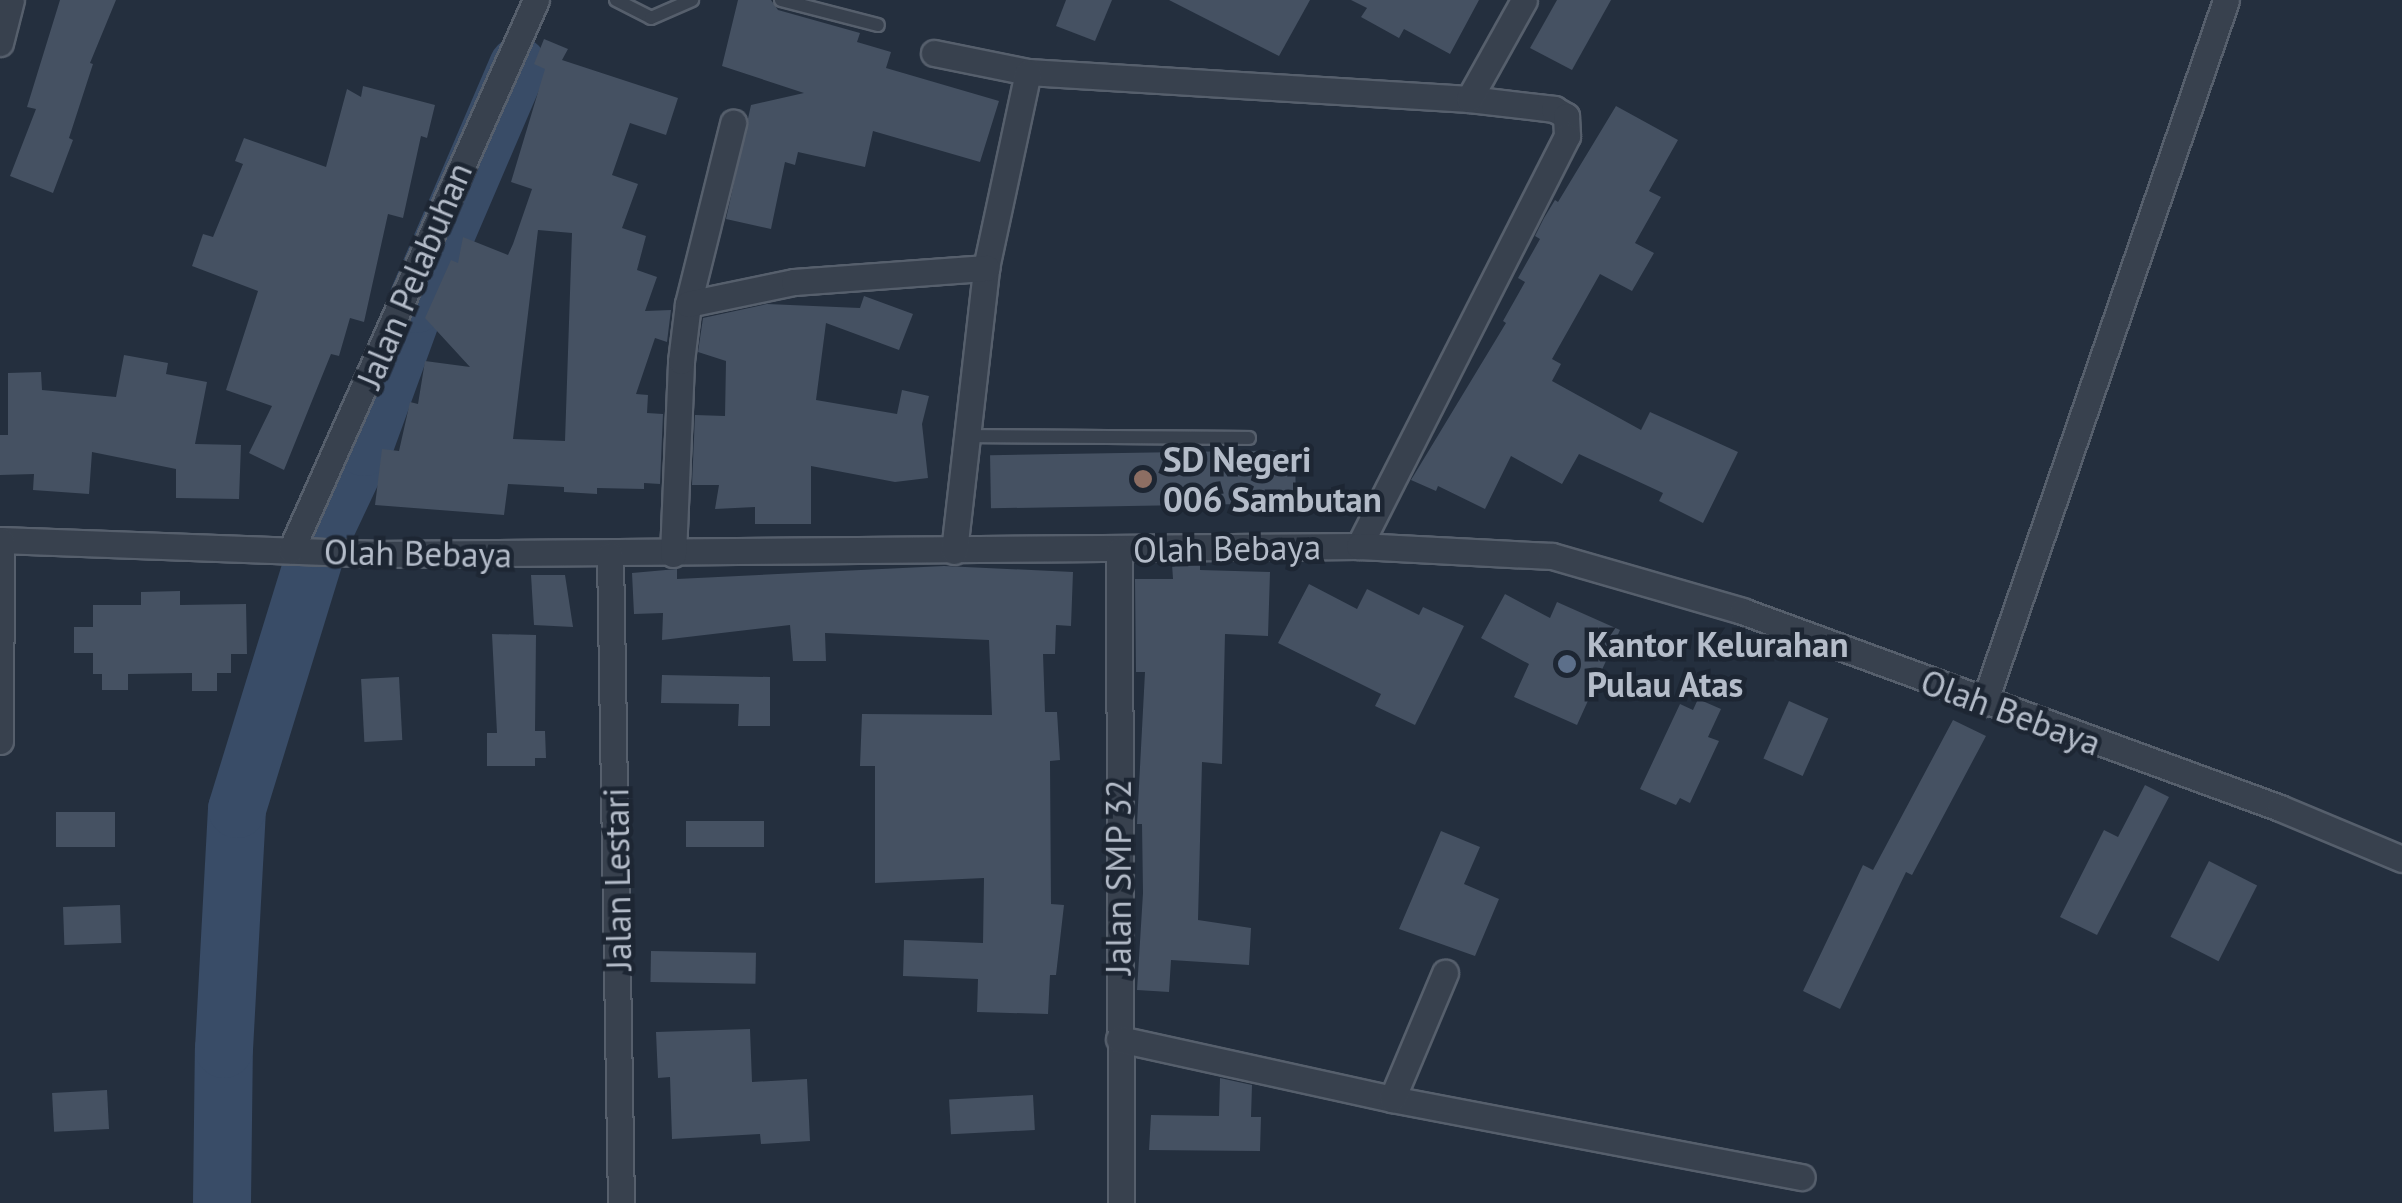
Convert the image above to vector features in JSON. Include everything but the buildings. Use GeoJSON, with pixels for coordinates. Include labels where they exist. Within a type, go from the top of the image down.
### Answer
{"type":"FeatureCollection","features":[{"type":"Feature","properties":{"kind":"street"},"geometry":{"type":"LineString","coordinates":[[0,43],[12,0]]}},
{"type":"Feature","properties":{"kind":"street","name":"Jalan Pelabuhan"},"geometry":{"type":"LineString","coordinates":[[300,550],[536,0]]}},
{"type":"Feature","properties":{"kind":"street"},"geometry":{"type":"LineString","coordinates":[[1468,99],[1524,0]]}},
{"type":"Feature","properties":{"kind":"street"},"geometry":{"type":"LineString","coordinates":[[1984,703],[2226,0]]}},
{"type":"Feature","properties":{"kind":"street"},"geometry":{"type":"LineString","coordinates":[[934,53],[1028,72],[1468,99],[1554,109],[1566,116],[1569,126],[1359,546]]}},
{"type":"Feature","properties":{"kind":"street"},"geometry":{"type":"LineString","coordinates":[[954,551],[986,268],[1028,72]]}},
{"type":"Feature","properties":{"kind":"street"},"geometry":{"type":"LineString","coordinates":[[673,554],[681,361],[688,304],[732,123]]}},
{"type":"Feature","properties":{"kind":"street"},"geometry":{"type":"LineString","coordinates":[[688,304],[794,282],[986,268]]}},
{"type":"Feature","properties":{"kind":"street"},"geometry":{"type":"LineString","coordinates":[[0,540],[0,741]]}},
{"type":"Feature","properties":{"kind":"street","name":"Olah Bebaya"},"geometry":{"type":"LineString","coordinates":[[0,540],[374,554],[1359,546],[1515,552],[1579,562],[1742,611],[1984,703],[2280,808],[2402,858]]}},
{"type":"Feature","properties":{"kind":"street","name":"Jalan SMP 32"},"geometry":{"type":"LineString","coordinates":[[1119,550],[1120,1203]]}},
{"type":"Feature","properties":{"kind":"street","name":"Jalan Lestari"},"geometry":{"type":"LineString","coordinates":[[610,555],[621,1203]]}},
{"type":"Feature","properties":{"kind":"street"},"geometry":{"type":"LineString","coordinates":[[1392,1098],[1445,972]]}},
{"type":"Feature","properties":{"kind":"street"},"geometry":{"type":"LineString","coordinates":[[1119,1039],[1392,1098],[1802,1177]]}},
{"type":"Feature","properties":{"kind":"lane"},"geometry":{"type":"LineString","coordinates":[[616,0],[651,18],[692,0]]}},
{"type":"Feature","properties":{"kind":"lane"},"geometry":{"type":"LineString","coordinates":[[781,0],[878,25]]}},
{"type":"Feature","properties":{"kind":"lane"},"geometry":{"type":"LineString","coordinates":[[965,436],[1250,438]]}},
{"type":"Feature","properties":{"kind":"waterway"},"geometry":{"type":"LineString","coordinates":[[222,1203],[224,1049],[237,809],[320,540],[364,447],[416,304],[518,66]]}},
{"type":"Feature","properties":{"kind":"place","name":"SD Negeri 006 Sambutan"},"geometry":{"type":"Point","coordinates":[1143,479]}},
{"type":"Feature","properties":{"kind":"place","name":"Kantor Kelurahan Pulau Atas"},"geometry":{"type":"Point","coordinates":[1567,664]}}]}
